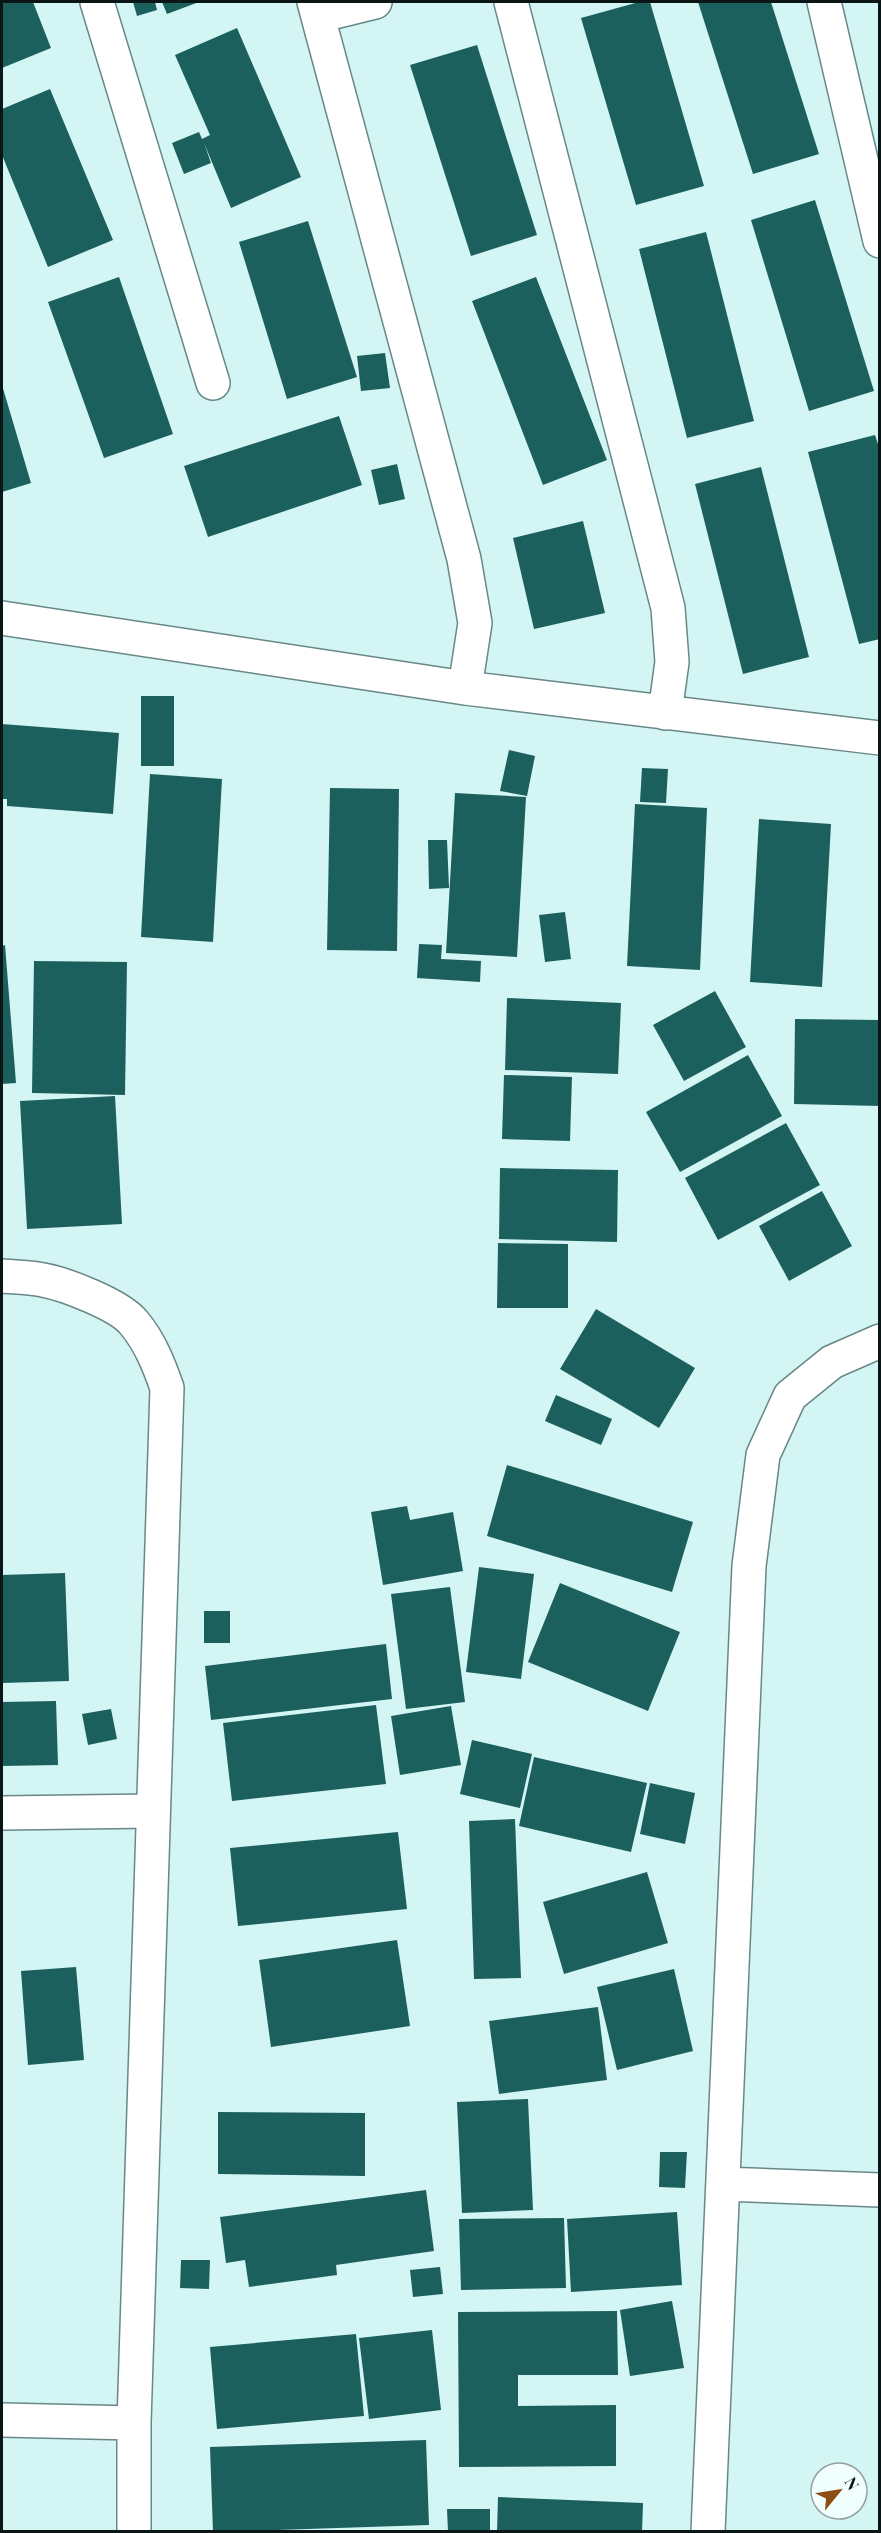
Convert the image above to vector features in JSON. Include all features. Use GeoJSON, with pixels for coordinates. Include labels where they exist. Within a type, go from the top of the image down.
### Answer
{"type":"FeatureCollection","features":[{"type":"Feature","properties":{"kind":"street"},"geometry":{"type":"LineString","coordinates":[[97,2],[213,383]]}},
{"type":"Feature","properties":{"kind":"street"},"geometry":{"type":"LineString","coordinates":[[375,2],[316,8],[464,559],[475,623],[465,688]]}},
{"type":"Feature","properties":{"kind":"street"},"geometry":{"type":"LineString","coordinates":[[511,2],[668,608],[672,662],[665,713]]}},
{"type":"Feature","properties":{"kind":"street"},"geometry":{"type":"LineString","coordinates":[[825,2],[879,241]]}},
{"type":"Feature","properties":{"kind":"street"},"geometry":{"type":"LineString","coordinates":[[2,618],[465,688],[879,738]]}},
{"type":"Feature","properties":{"kind":"street"},"geometry":{"type":"LineString","coordinates":[[2,1276],[43,1280],[75,1289],[108,1305],[133,1321],[154,1353],[167,1388],[134,2423],[134,2532]]}},
{"type":"Feature","properties":{"kind":"street"},"geometry":{"type":"LineString","coordinates":[[708,2532],[749,1566],[763,1455],[790,1396],[832,1362],[879,1341]]}},
{"type":"Feature","properties":{"kind":"street"},"geometry":{"type":"LineString","coordinates":[[2,1813],[152,1811]]}},
{"type":"Feature","properties":{"kind":"street"},"geometry":{"type":"LineString","coordinates":[[723,2184],[879,2190]]}},
{"type":"Feature","properties":{"kind":"street"},"geometry":{"type":"LineString","coordinates":[[2,2420],[134,2423]]}},
{"type":"Feature","properties":{"kind":"building"},"geometry":{"type":"Polygon","coordinates":[[[2,2],[33,2],[51,48],[2,68],[2,2]]]}},
{"type":"Feature","properties":{"kind":"building"},"geometry":{"type":"Polygon","coordinates":[[[133,2],[155,2],[157,10],[137,16],[133,2]]]}},
{"type":"Feature","properties":{"kind":"building"},"geometry":{"type":"Polygon","coordinates":[[[162,2],[199,2],[167,14],[162,2]]]}},
{"type":"Feature","properties":{"kind":"building"},"geometry":{"type":"Polygon","coordinates":[[[639,2],[650,2],[704,186],[636,205],[581,18],[639,2]]]}},
{"type":"Feature","properties":{"kind":"building"},"geometry":{"type":"Polygon","coordinates":[[[698,2],[771,2],[819,154],[753,174],[698,2]]]}},
{"type":"Feature","properties":{"kind":"building"},"geometry":{"type":"Polygon","coordinates":[[[237,28],[301,177],[231,208],[204,143],[211,163],[184,174],[172,143],[199,132],[202,139],[210,135],[175,55],[237,28]]]}},
{"type":"Feature","properties":{"kind":"building"},"geometry":{"type":"Polygon","coordinates":[[[477,45],[537,235],[471,256],[410,65],[477,45]]]}},
{"type":"Feature","properties":{"kind":"building"},"geometry":{"type":"Polygon","coordinates":[[[50,89],[113,240],[48,267],[2,155],[2,109],[50,89]]]}},
{"type":"Feature","properties":{"kind":"building"},"geometry":{"type":"Polygon","coordinates":[[[815,200],[874,391],[809,411],[751,220],[815,200]]]}},
{"type":"Feature","properties":{"kind":"building"},"geometry":{"type":"Polygon","coordinates":[[[308,221],[357,377],[287,399],[239,242],[308,221]]]}},
{"type":"Feature","properties":{"kind":"building"},"geometry":{"type":"Polygon","coordinates":[[[706,232],[754,421],[687,438],[639,249],[706,232]]]}},
{"type":"Feature","properties":{"kind":"building"},"geometry":{"type":"Polygon","coordinates":[[[119,277],[173,434],[104,458],[48,302],[119,277]]]}},
{"type":"Feature","properties":{"kind":"building"},"geometry":{"type":"Polygon","coordinates":[[[536,277],[607,460],[543,485],[472,301],[536,277]]]}},
{"type":"Feature","properties":{"kind":"building"},"geometry":{"type":"Polygon","coordinates":[[[385,353],[390,388],[361,391],[357,356],[385,353]]]}},
{"type":"Feature","properties":{"kind":"building"},"geometry":{"type":"Polygon","coordinates":[[[2,385],[31,483],[2,492],[2,385]]]}},
{"type":"Feature","properties":{"kind":"building"},"geometry":{"type":"Polygon","coordinates":[[[339,416],[362,485],[208,537],[184,466],[339,416]]]}},
{"type":"Feature","properties":{"kind":"building"},"geometry":{"type":"Polygon","coordinates":[[[875,435],[880,450],[880,639],[859,644],[808,452],[875,435]]]}},
{"type":"Feature","properties":{"kind":"building"},"geometry":{"type":"Polygon","coordinates":[[[397,464],[405,499],[379,505],[371,470],[397,464]]]}},
{"type":"Feature","properties":{"kind":"building"},"geometry":{"type":"Polygon","coordinates":[[[761,467],[809,657],[743,674],[695,484],[761,467]]]}},
{"type":"Feature","properties":{"kind":"building"},"geometry":{"type":"Polygon","coordinates":[[[583,521],[605,613],[534,629],[513,538],[583,521]]]}},
{"type":"Feature","properties":{"kind":"building"},"geometry":{"type":"Polygon","coordinates":[[[141,696],[174,696],[174,766],[141,766],[141,696]]]}},
{"type":"Feature","properties":{"kind":"building"},"geometry":{"type":"Polygon","coordinates":[[[2,724],[119,733],[113,814],[7,806],[7,799],[2,799],[2,724]]]}},
{"type":"Feature","properties":{"kind":"building"},"geometry":{"type":"Polygon","coordinates":[[[509,750],[535,756],[527,796],[500,791],[509,750]]]}},
{"type":"Feature","properties":{"kind":"building"},"geometry":{"type":"Polygon","coordinates":[[[642,768],[668,769],[666,803],[640,802],[642,768]]]}},
{"type":"Feature","properties":{"kind":"building"},"geometry":{"type":"Polygon","coordinates":[[[150,774],[222,779],[213,942],[141,937],[150,774]]]}},
{"type":"Feature","properties":{"kind":"building"},"geometry":{"type":"Polygon","coordinates":[[[330,788],[399,789],[397,951],[327,950],[330,788]]]}},
{"type":"Feature","properties":{"kind":"building"},"geometry":{"type":"Polygon","coordinates":[[[455,793],[526,797],[517,957],[446,953],[455,793]]]}},
{"type":"Feature","properties":{"kind":"building"},"geometry":{"type":"Polygon","coordinates":[[[635,804],[707,808],[700,970],[627,966],[635,804]]]}},
{"type":"Feature","properties":{"kind":"building"},"geometry":{"type":"Polygon","coordinates":[[[759,819],[831,824],[822,987],[750,982],[759,819]]]}},
{"type":"Feature","properties":{"kind":"building"},"geometry":{"type":"Polygon","coordinates":[[[428,840],[447,840],[449,888],[429,889],[428,840]]]}},
{"type":"Feature","properties":{"kind":"building"},"geometry":{"type":"Polygon","coordinates":[[[565,912],[571,959],[545,962],[539,915],[565,912]]]}},
{"type":"Feature","properties":{"kind":"building"},"geometry":{"type":"Polygon","coordinates":[[[419,944],[442,945],[441,959],[481,961],[480,982],[417,978],[419,944]]]}},
{"type":"Feature","properties":{"kind":"building"},"geometry":{"type":"Polygon","coordinates":[[[5,945],[16,1083],[2,1084],[2,946],[5,945]]]}},
{"type":"Feature","properties":{"kind":"building"},"geometry":{"type":"Polygon","coordinates":[[[34,961],[127,962],[125,1095],[32,1093],[34,961]]]}},
{"type":"Feature","properties":{"kind":"building"},"geometry":{"type":"Polygon","coordinates":[[[715,991],[746,1047],[684,1081],[653,1025],[715,991]]]}},
{"type":"Feature","properties":{"kind":"building"},"geometry":{"type":"Polygon","coordinates":[[[507,998],[621,1003],[618,1074],[505,1070],[507,998]]]}},
{"type":"Feature","properties":{"kind":"building"},"geometry":{"type":"Polygon","coordinates":[[[795,1019],[880,1020],[880,1106],[794,1104],[795,1019]]]}},
{"type":"Feature","properties":{"kind":"building"},"geometry":{"type":"Polygon","coordinates":[[[748,1055],[782,1116],[680,1172],[646,1112],[748,1055]]]}},
{"type":"Feature","properties":{"kind":"building"},"geometry":{"type":"Polygon","coordinates":[[[504,1075],[572,1077],[570,1141],[502,1139],[504,1075]]]}},
{"type":"Feature","properties":{"kind":"building"},"geometry":{"type":"Polygon","coordinates":[[[115,1096],[122,1224],[27,1229],[20,1101],[115,1096]]]}},
{"type":"Feature","properties":{"kind":"building"},"geometry":{"type":"Polygon","coordinates":[[[786,1123],[820,1185],[718,1240],[685,1178],[786,1123]]]}},
{"type":"Feature","properties":{"kind":"building"},"geometry":{"type":"Polygon","coordinates":[[[500,1168],[618,1170],[617,1242],[499,1239],[500,1168]]]}},
{"type":"Feature","properties":{"kind":"building"},"geometry":{"type":"Polygon","coordinates":[[[822,1191],[852,1246],[789,1281],[759,1226],[822,1191]]]}},
{"type":"Feature","properties":{"kind":"building"},"geometry":{"type":"Polygon","coordinates":[[[498,1243],[568,1244],[568,1308],[497,1308],[498,1243]]]}},
{"type":"Feature","properties":{"kind":"building"},"geometry":{"type":"Polygon","coordinates":[[[596,1309],[695,1368],[659,1428],[560,1369],[596,1309]]]}},
{"type":"Feature","properties":{"kind":"building"},"geometry":{"type":"Polygon","coordinates":[[[556,1395],[612,1419],[601,1445],[545,1421],[556,1395]]]}},
{"type":"Feature","properties":{"kind":"building"},"geometry":{"type":"Polygon","coordinates":[[[507,1465],[693,1522],[672,1592],[487,1536],[507,1465]]]}},
{"type":"Feature","properties":{"kind":"building"},"geometry":{"type":"Polygon","coordinates":[[[407,1506],[410,1520],[453,1512],[463,1571],[383,1585],[371,1512],[407,1506]]]}},
{"type":"Feature","properties":{"kind":"building"},"geometry":{"type":"Polygon","coordinates":[[[479,1567],[534,1574],[521,1679],[466,1672],[479,1567]]]}},
{"type":"Feature","properties":{"kind":"building"},"geometry":{"type":"Polygon","coordinates":[[[65,1573],[69,1681],[2,1683],[2,1575],[65,1573]]]}},
{"type":"Feature","properties":{"kind":"building"},"geometry":{"type":"Polygon","coordinates":[[[560,1583],[680,1632],[648,1711],[528,1662],[560,1583]]]}},
{"type":"Feature","properties":{"kind":"building"},"geometry":{"type":"Polygon","coordinates":[[[450,1587],[465,1702],[406,1709],[391,1594],[450,1587]]]}},
{"type":"Feature","properties":{"kind":"building"},"geometry":{"type":"Polygon","coordinates":[[[204,1611],[230,1611],[230,1643],[204,1643],[204,1611]]]}},
{"type":"Feature","properties":{"kind":"building"},"geometry":{"type":"Polygon","coordinates":[[[386,1644],[392,1699],[211,1720],[205,1666],[386,1644]]]}},
{"type":"Feature","properties":{"kind":"building"},"geometry":{"type":"Polygon","coordinates":[[[56,1701],[58,1765],[2,1766],[2,1702],[56,1701]]]}},
{"type":"Feature","properties":{"kind":"building"},"geometry":{"type":"Polygon","coordinates":[[[376,1705],[386,1784],[232,1801],[223,1723],[376,1705]]]}},
{"type":"Feature","properties":{"kind":"building"},"geometry":{"type":"Polygon","coordinates":[[[451,1706],[461,1765],[400,1775],[391,1716],[451,1706]]]}},
{"type":"Feature","properties":{"kind":"building"},"geometry":{"type":"Polygon","coordinates":[[[111,1709],[117,1739],[88,1745],[82,1714],[111,1709]]]}},
{"type":"Feature","properties":{"kind":"building"},"geometry":{"type":"Polygon","coordinates":[[[472,1740],[532,1754],[520,1808],[460,1794],[472,1740]]]}},
{"type":"Feature","properties":{"kind":"building"},"geometry":{"type":"Polygon","coordinates":[[[534,1757],[647,1783],[631,1852],[519,1826],[534,1757]]]}},
{"type":"Feature","properties":{"kind":"building"},"geometry":{"type":"Polygon","coordinates":[[[650,1783],[695,1793],[685,1844],[640,1834],[650,1783]]]}},
{"type":"Feature","properties":{"kind":"building"},"geometry":{"type":"Polygon","coordinates":[[[515,1819],[521,1978],[474,1979],[469,1821],[515,1819]]]}},
{"type":"Feature","properties":{"kind":"building"},"geometry":{"type":"Polygon","coordinates":[[[398,1832],[407,1909],[238,1926],[230,1848],[398,1832]]]}},
{"type":"Feature","properties":{"kind":"building"},"geometry":{"type":"Polygon","coordinates":[[[647,1872],[668,1943],[564,1974],[543,1902],[647,1872]]]}},
{"type":"Feature","properties":{"kind":"building"},"geometry":{"type":"Polygon","coordinates":[[[397,1940],[410,2026],[271,2047],[259,1960],[397,1940]]]}},
{"type":"Feature","properties":{"kind":"building"},"geometry":{"type":"Polygon","coordinates":[[[76,1967],[84,2060],[28,2065],[21,1971],[76,1967]]]}},
{"type":"Feature","properties":{"kind":"building"},"geometry":{"type":"Polygon","coordinates":[[[674,1969],[693,2051],[617,2070],[597,1987],[674,1969]]]}},
{"type":"Feature","properties":{"kind":"building"},"geometry":{"type":"Polygon","coordinates":[[[598,2007],[607,2080],[499,2094],[489,2021],[598,2007]]]}},
{"type":"Feature","properties":{"kind":"building"},"geometry":{"type":"Polygon","coordinates":[[[528,2099],[533,2210],[462,2213],[457,2102],[528,2099]]]}},
{"type":"Feature","properties":{"kind":"building"},"geometry":{"type":"Polygon","coordinates":[[[218,2112],[365,2113],[365,2176],[218,2174],[218,2112]]]}},
{"type":"Feature","properties":{"kind":"building"},"geometry":{"type":"Polygon","coordinates":[[[660,2152],[687,2152],[685,2188],[659,2187],[660,2152]]]}},
{"type":"Feature","properties":{"kind":"building"},"geometry":{"type":"Polygon","coordinates":[[[426,2190],[434,2251],[336,2265],[337,2275],[249,2287],[245,2260],[226,2263],[220,2217],[426,2190]]]}},
{"type":"Feature","properties":{"kind":"building"},"geometry":{"type":"Polygon","coordinates":[[[677,2212],[682,2285],[571,2292],[567,2219],[677,2212]]]}},
{"type":"Feature","properties":{"kind":"building"},"geometry":{"type":"Polygon","coordinates":[[[564,2218],[566,2288],[461,2290],[459,2219],[564,2218]]]}},
{"type":"Feature","properties":{"kind":"building"},"geometry":{"type":"Polygon","coordinates":[[[181,2260],[210,2260],[209,2289],[180,2288],[181,2260]]]}},
{"type":"Feature","properties":{"kind":"building"},"geometry":{"type":"Polygon","coordinates":[[[440,2267],[443,2294],[413,2297],[410,2270],[440,2267]]]}},
{"type":"Feature","properties":{"kind":"building"},"geometry":{"type":"Polygon","coordinates":[[[672,2301],[684,2368],[630,2376],[620,2310],[672,2301]]]}},
{"type":"Feature","properties":{"kind":"building"},"geometry":{"type":"Polygon","coordinates":[[[617,2311],[618,2375],[518,2375],[518,2406],[616,2405],[616,2466],[459,2467],[458,2312],[617,2311]]]}},
{"type":"Feature","properties":{"kind":"building"},"geometry":{"type":"Polygon","coordinates":[[[432,2330],[441,2410],[369,2419],[359,2338],[432,2330]]]}},
{"type":"Feature","properties":{"kind":"building"},"geometry":{"type":"Polygon","coordinates":[[[356,2334],[364,2416],[217,2429],[210,2347],[356,2334]]]}},
{"type":"Feature","properties":{"kind":"building"},"geometry":{"type":"Polygon","coordinates":[[[426,2440],[429,2525],[213,2532],[210,2447],[426,2440]]]}},
{"type":"Feature","properties":{"kind":"building"},"geometry":{"type":"Polygon","coordinates":[[[498,2497],[643,2503],[642,2532],[497,2532],[498,2497]]]}},
{"type":"Feature","properties":{"kind":"building"},"geometry":{"type":"Polygon","coordinates":[[[447,2509],[490,2509],[490,2532],[448,2532],[447,2509]]]}}]}
